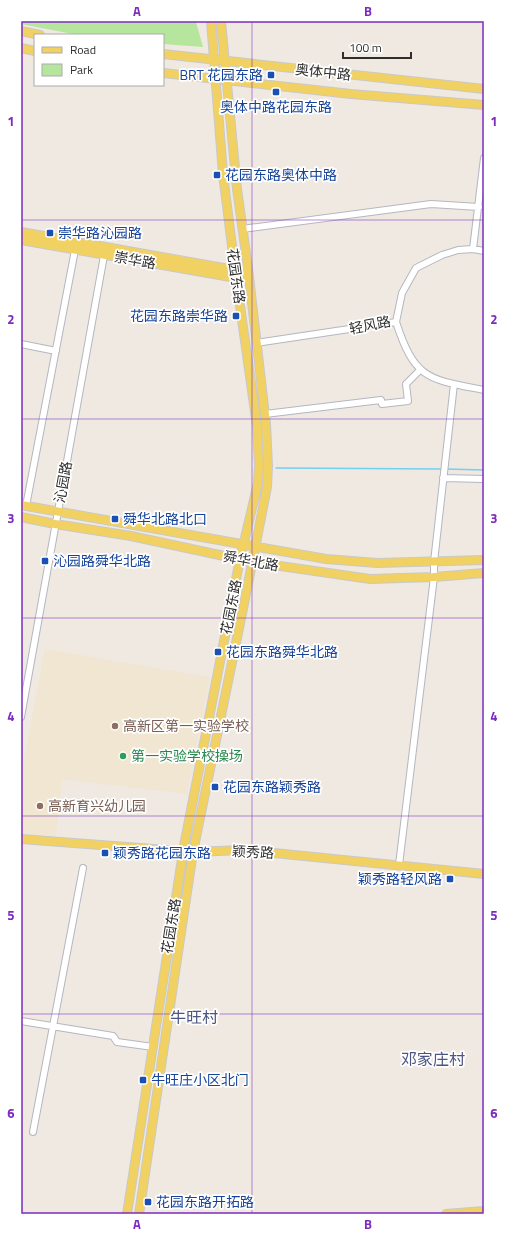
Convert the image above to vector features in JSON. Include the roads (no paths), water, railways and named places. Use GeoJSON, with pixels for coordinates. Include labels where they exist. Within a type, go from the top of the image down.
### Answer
{"type":"FeatureCollection","features":[{"type":"Feature","properties":{"kind":"main road","name":"花园东路"},"geometry":{"type":"LineString","coordinates":[[127,1214],[183,851],[240,560],[255,497],[259,465],[257,426],[224,174],[211,21]]}},
{"type":"Feature","properties":{"kind":"main road","name":"花园东路"},"geometry":{"type":"LineString","coordinates":[[139,1214],[193,852],[267,487],[268,466],[265,414],[237,189],[221,21]]}},
{"type":"Feature","properties":{"kind":"main road"},"geometry":{"type":"LineString","coordinates":[[21,31],[35,34]]}},
{"type":"Feature","properties":{"kind":"main road"},"geometry":{"type":"LineString","coordinates":[[21,48],[34,51]]}},
{"type":"Feature","properties":{"kind":"main road","name":"奥体中路"},"geometry":{"type":"LineString","coordinates":[[164,54],[484,89]]}},
{"type":"Feature","properties":{"kind":"main road","name":"奥体中路"},"geometry":{"type":"LineString","coordinates":[[164,72],[351,94],[484,105]]}},
{"type":"Feature","properties":{"kind":"main road","name":"崇华路"},"geometry":{"type":"LineString","coordinates":[[21,232],[105,251],[236,274],[248,272]]}},
{"type":"Feature","properties":{"kind":"main road","name":"崇华路"},"geometry":{"type":"LineString","coordinates":[[21,240],[75,250],[105,251]]}},
{"type":"Feature","properties":{"kind":"main road","name":"舜华北路"},"geometry":{"type":"LineString","coordinates":[[24,506],[326,559],[377,563],[484,560]]}},
{"type":"Feature","properties":{"kind":"main road","name":"舜华北路"},"geometry":{"type":"LineString","coordinates":[[21,517],[131,536],[240,560],[370,579],[434,577],[484,573]]}},
{"type":"Feature","properties":{"kind":"main road","name":"颖秀路"},"geometry":{"type":"LineString","coordinates":[[21,839],[193,852],[243,850],[484,874]]}},
{"type":"Feature","properties":{"kind":"main road"},"geometry":{"type":"LineString","coordinates":[[446,1214],[484,1211]]}},
{"type":"Feature","properties":{"kind":"street"},"geometry":{"type":"LineString","coordinates":[[473,249],[484,158]]}},
{"type":"Feature","properties":{"kind":"street"},"geometry":{"type":"LineString","coordinates":[[242,229],[431,204],[479,207]]}},
{"type":"Feature","properties":{"kind":"street","name":"轻风路"},"geometry":{"type":"LineString","coordinates":[[256,343],[396,322],[402,293],[416,268],[442,255],[458,250],[473,249],[484,251]]}},
{"type":"Feature","properties":{"kind":"street"},"geometry":{"type":"LineString","coordinates":[[24,506],[75,250]]}},
{"type":"Feature","properties":{"kind":"street","name":"沁园路"},"geometry":{"type":"LineString","coordinates":[[21,717],[105,251]]}},
{"type":"Feature","properties":{"kind":"street"},"geometry":{"type":"LineString","coordinates":[[396,322],[409,356],[420,370],[433,379],[484,390]]}},
{"type":"Feature","properties":{"kind":"street"},"geometry":{"type":"LineString","coordinates":[[21,344],[56,351]]}},
{"type":"Feature","properties":{"kind":"street"},"geometry":{"type":"LineString","coordinates":[[265,414],[381,400],[382,404],[408,400],[406,384],[420,370]]}},
{"type":"Feature","properties":{"kind":"street"},"geometry":{"type":"LineString","coordinates":[[399,866],[434,577],[434,562],[454,384]]}},
{"type":"Feature","properties":{"kind":"street"},"geometry":{"type":"LineString","coordinates":[[444,472],[484,479]]}},
{"type":"Feature","properties":{"kind":"street"},"geometry":{"type":"LineString","coordinates":[[33,1132],[84,868]]}},
{"type":"Feature","properties":{"kind":"street"},"geometry":{"type":"LineString","coordinates":[[21,1021],[113,1036],[117,1042],[153,1047]]}},
{"type":"Feature","properties":{"kind":"waterway"},"geometry":{"type":"LineString","coordinates":[[276,468],[442,469]]}},
{"type":"Feature","properties":{"kind":"waterway"},"geometry":{"type":"LineString","coordinates":[[446,469],[484,470]]}},
{"type":"Feature","properties":{"kind":"place","name":"BRT 花园东路"},"geometry":{"type":"Point","coordinates":[271,75]}},
{"type":"Feature","properties":{"kind":"place","name":"奥体中路花园东路"},"geometry":{"type":"Point","coordinates":[276,92]}},
{"type":"Feature","properties":{"kind":"place","name":"花园东路奥体中路"},"geometry":{"type":"Point","coordinates":[217,175]}},
{"type":"Feature","properties":{"kind":"place","name":"崇华路沁园路"},"geometry":{"type":"Point","coordinates":[50,233]}},
{"type":"Feature","properties":{"kind":"place","name":"花园东路崇华路"},"geometry":{"type":"Point","coordinates":[236,316]}},
{"type":"Feature","properties":{"kind":"place","name":"舜华北路北口"},"geometry":{"type":"Point","coordinates":[115,519]}},
{"type":"Feature","properties":{"kind":"place","name":"沁园路舜华北路"},"geometry":{"type":"Point","coordinates":[45,561]}},
{"type":"Feature","properties":{"kind":"place","name":"花园东路舜华北路"},"geometry":{"type":"Point","coordinates":[218,652]}},
{"type":"Feature","properties":{"kind":"place","name":"高新区第一实验学校"},"geometry":{"type":"Point","coordinates":[115,726]}},
{"type":"Feature","properties":{"kind":"place","name":"第一实验学校操场"},"geometry":{"type":"Point","coordinates":[123,756]}},
{"type":"Feature","properties":{"kind":"place","name":"花园东路颖秀路"},"geometry":{"type":"Point","coordinates":[215,787]}},
{"type":"Feature","properties":{"kind":"place","name":"高新育兴幼儿园"},"geometry":{"type":"Point","coordinates":[40,806]}},
{"type":"Feature","properties":{"kind":"place","name":"颖秀路花园东路"},"geometry":{"type":"Point","coordinates":[105,853]}},
{"type":"Feature","properties":{"kind":"place","name":"颖秀路轻风路"},"geometry":{"type":"Point","coordinates":[450,879]}},
{"type":"Feature","properties":{"kind":"place","name":"牛旺庄小区北门"},"geometry":{"type":"Point","coordinates":[143,1080]}},
{"type":"Feature","properties":{"kind":"place","name":"花园东路开拓路"},"geometry":{"type":"Point","coordinates":[148,1202]}},
{"type":"Feature","properties":{"kind":"district","name":"牛旺村"},"geometry":{"type":"Point","coordinates":[194,1017]}},
{"type":"Feature","properties":{"kind":"district","name":"邓家庄村"},"geometry":{"type":"Point","coordinates":[433,1059]}}]}
